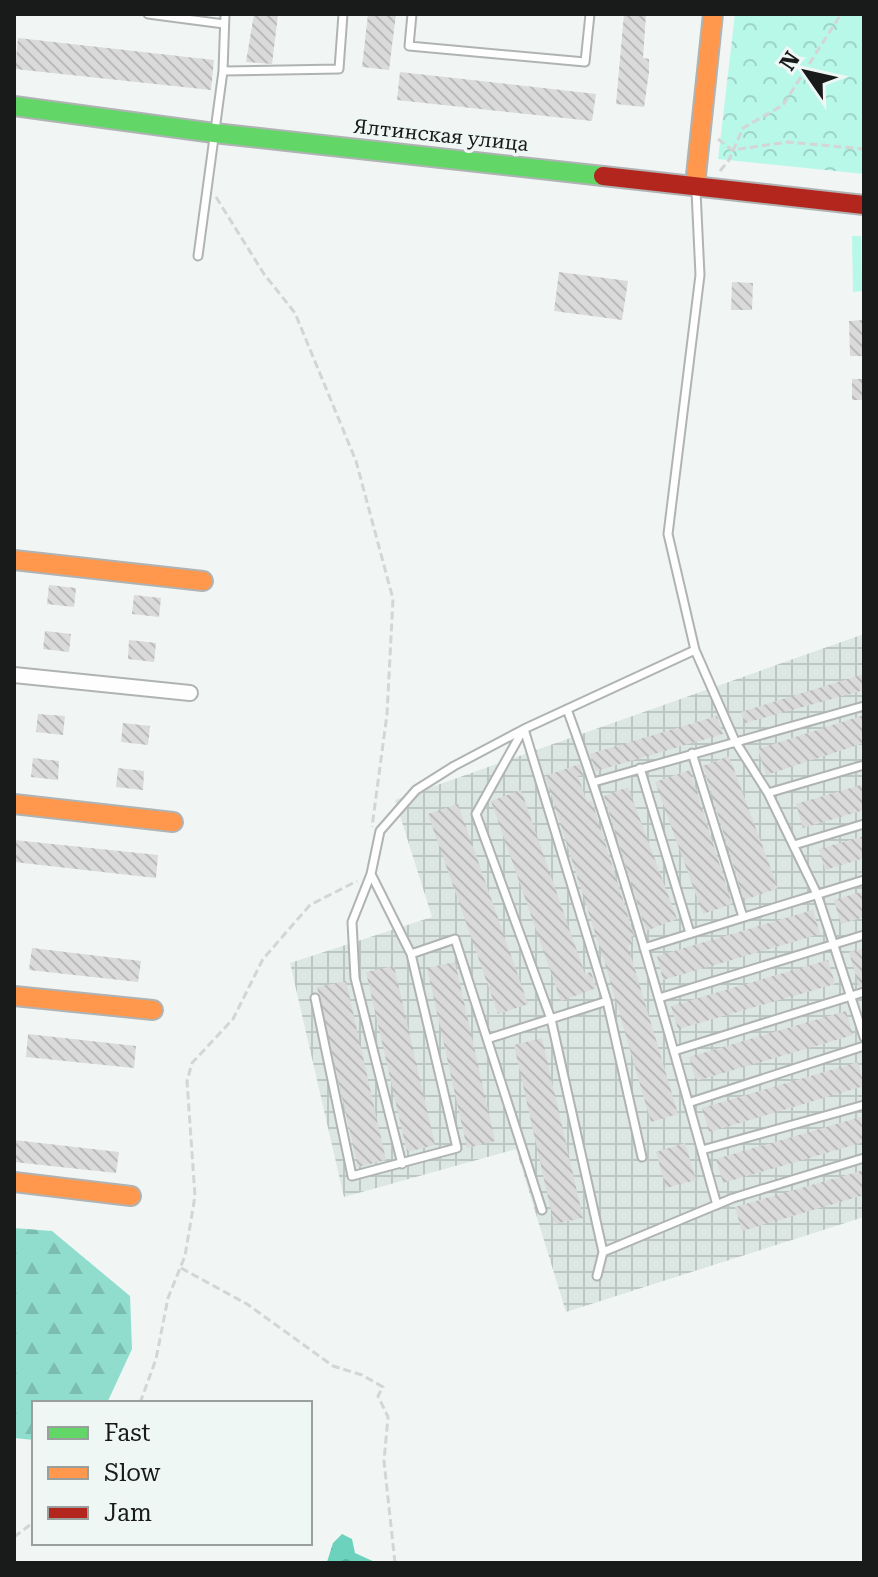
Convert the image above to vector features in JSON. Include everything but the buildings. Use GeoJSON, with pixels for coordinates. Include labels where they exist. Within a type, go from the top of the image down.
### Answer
{"type":"FeatureCollection","features":[{"type":"Feature","properties":{"kind":"street"},"geometry":{"type":"LineString","coordinates":[[704,186],[702,121],[713,14]]}},
{"type":"Feature","properties":{"kind":"street","name":"Ялтинская улица"},"geometry":{"type":"LineString","coordinates":[[14,106],[214,133],[864,205]]}},
{"type":"Feature","properties":{"kind":"street"},"geometry":{"type":"LineString","coordinates":[[14,560],[203,581]]}},
{"type":"Feature","properties":{"kind":"street"},"geometry":{"type":"LineString","coordinates":[[14,675],[190,693]]}},
{"type":"Feature","properties":{"kind":"street"},"geometry":{"type":"LineString","coordinates":[[14,804],[173,822]]}},
{"type":"Feature","properties":{"kind":"street"},"geometry":{"type":"LineString","coordinates":[[14,996],[153,1010]]}},
{"type":"Feature","properties":{"kind":"street"},"geometry":{"type":"LineString","coordinates":[[14,1182],[131,1196]]}},
{"type":"Feature","properties":{"kind":"lane"},"geometry":{"type":"LineString","coordinates":[[148,14],[224,24]]}},
{"type":"Feature","properties":{"kind":"lane"},"geometry":{"type":"LineString","coordinates":[[198,256],[223,71],[225,14]]}},
{"type":"Feature","properties":{"kind":"lane"},"geometry":{"type":"LineString","coordinates":[[223,71],[339,69],[343,14]]}},
{"type":"Feature","properties":{"kind":"lane"},"geometry":{"type":"LineString","coordinates":[[412,14],[409,46],[585,62],[590,14]]}},
{"type":"Feature","properties":{"kind":"lane"},"geometry":{"type":"LineString","coordinates":[[704,186],[700,275],[668,534],[695,650],[735,741],[768,793],[817,894],[864,1037]]}},
{"type":"Feature","properties":{"kind":"lane"},"geometry":{"type":"LineString","coordinates":[[402,1164],[355,978],[352,922],[371,874],[380,831],[416,790],[524,729],[695,650]]}},
{"type":"Feature","properties":{"kind":"lane"},"geometry":{"type":"LineString","coordinates":[[594,782],[864,706]]}},
{"type":"Feature","properties":{"kind":"lane"},"geometry":{"type":"LineString","coordinates":[[567,709],[594,782],[717,1205]]}},
{"type":"Feature","properties":{"kind":"lane"},"geometry":{"type":"LineString","coordinates":[[524,729],[607,1001],[642,1157]]}},
{"type":"Feature","properties":{"kind":"lane"},"geometry":{"type":"LineString","coordinates":[[524,729],[476,814],[551,1019],[603,1252],[597,1276]]}},
{"type":"Feature","properties":{"kind":"lane"},"geometry":{"type":"LineString","coordinates":[[692,753],[743,917]]}},
{"type":"Feature","properties":{"kind":"lane"},"geometry":{"type":"LineString","coordinates":[[768,793],[864,765]]}},
{"type":"Feature","properties":{"kind":"lane"},"geometry":{"type":"LineString","coordinates":[[640,768],[690,933]]}},
{"type":"Feature","properties":{"kind":"lane"},"geometry":{"type":"LineString","coordinates":[[794,845],[864,824]]}},
{"type":"Feature","properties":{"kind":"lane"},"geometry":{"type":"LineString","coordinates":[[315,998],[352,1176],[457,1148],[411,954],[371,874]]}},
{"type":"Feature","properties":{"kind":"lane"},"geometry":{"type":"LineString","coordinates":[[644,948],[864,880]]}},
{"type":"Feature","properties":{"kind":"lane"},"geometry":{"type":"LineString","coordinates":[[659,998],[864,935]]}},
{"type":"Feature","properties":{"kind":"lane"},"geometry":{"type":"LineString","coordinates":[[411,954],[455,939],[542,1210]]}},
{"type":"Feature","properties":{"kind":"lane"},"geometry":{"type":"LineString","coordinates":[[674,1051],[864,992]]}},
{"type":"Feature","properties":{"kind":"lane"},"geometry":{"type":"LineString","coordinates":[[487,1039],[607,1001]]}},
{"type":"Feature","properties":{"kind":"lane"},"geometry":{"type":"LineString","coordinates":[[688,1103],[864,1046]]}},
{"type":"Feature","properties":{"kind":"lane"},"geometry":{"type":"LineString","coordinates":[[702,1150],[864,1105]]}},
{"type":"Feature","properties":{"kind":"lane"},"geometry":{"type":"LineString","coordinates":[[603,1252],[717,1205],[864,1158]]}},
{"type":"Feature","properties":{"kind":"path"},"geometry":{"type":"LineString","coordinates":[[704,186],[732,150],[743,128],[783,105],[841,14]]}},
{"type":"Feature","properties":{"kind":"path"},"geometry":{"type":"LineString","coordinates":[[702,121],[732,150]]}},
{"type":"Feature","properties":{"kind":"path"},"geometry":{"type":"LineString","coordinates":[[732,150],[788,142],[864,149]]}},
{"type":"Feature","properties":{"kind":"path"},"geometry":{"type":"LineString","coordinates":[[207,183],[264,274],[295,313],[356,461],[393,599],[387,714],[371,835]]}},
{"type":"Feature","properties":{"kind":"path"},"geometry":{"type":"LineString","coordinates":[[141,1401],[156,1359],[168,1298],[180,1268],[195,1196],[187,1081],[192,1063],[233,1019],[263,959],[310,905],[371,874]]}},
{"type":"Feature","properties":{"kind":"path"},"geometry":{"type":"LineString","coordinates":[[180,1268],[247,1304],[333,1366],[362,1375],[383,1387],[378,1396],[388,1417],[384,1461],[395,1563]]}},
{"type":"Feature","properties":{"kind":"path"},"geometry":{"type":"LineString","coordinates":[[14,1537],[32,1524]]}},
{"type":"Feature","properties":{"kind":"shaded area"},"geometry":{"type":"Polygon","coordinates":[[[864,634],[864,1217],[566,1312],[516,1149],[344,1197],[290,963],[432,917],[395,800],[864,634]]]}},
{"type":"Feature","properties":{"kind":"green space"},"geometry":{"type":"Polygon","coordinates":[[[735,14],[864,14],[864,174],[718,159],[735,14]]]}},
{"type":"Feature","properties":{"kind":"green space"},"geometry":{"type":"Polygon","coordinates":[[[852,236],[861,236],[862,291],[853,292],[852,236]]]}},
{"type":"Feature","properties":{"kind":"green space"},"geometry":{"type":"Polygon","coordinates":[[[14,1228],[52,1231],[130,1296],[132,1349],[108,1401],[32,1401],[32,1440],[14,1438],[14,1228]]]}},
{"type":"Feature","properties":{"kind":"water"},"geometry":{"type":"Polygon","coordinates":[[[342,1534],[352,1539],[355,1553],[377,1563],[320,1563],[327,1562],[333,1543],[342,1534]]]}},
{"type":"Feature","properties":{"kind":"traffic: fast"},"geometry":{"type":"LineString","coordinates":[[14,106],[214,133],[603,176]]}},
{"type":"Feature","properties":{"kind":"traffic: slow"},"geometry":{"type":"LineString","coordinates":[[695,185],[713,14]]}},
{"type":"Feature","properties":{"kind":"traffic: slow"},"geometry":{"type":"LineString","coordinates":[[14,560],[203,581]]}},
{"type":"Feature","properties":{"kind":"traffic: slow"},"geometry":{"type":"LineString","coordinates":[[14,804],[173,822]]}},
{"type":"Feature","properties":{"kind":"traffic: slow"},"geometry":{"type":"LineString","coordinates":[[14,996],[153,1010]]}},
{"type":"Feature","properties":{"kind":"traffic: slow"},"geometry":{"type":"LineString","coordinates":[[14,1182],[131,1196]]}},
{"type":"Feature","properties":{"kind":"traffic: jam"},"geometry":{"type":"LineString","coordinates":[[603,176],[864,205]]}}]}
